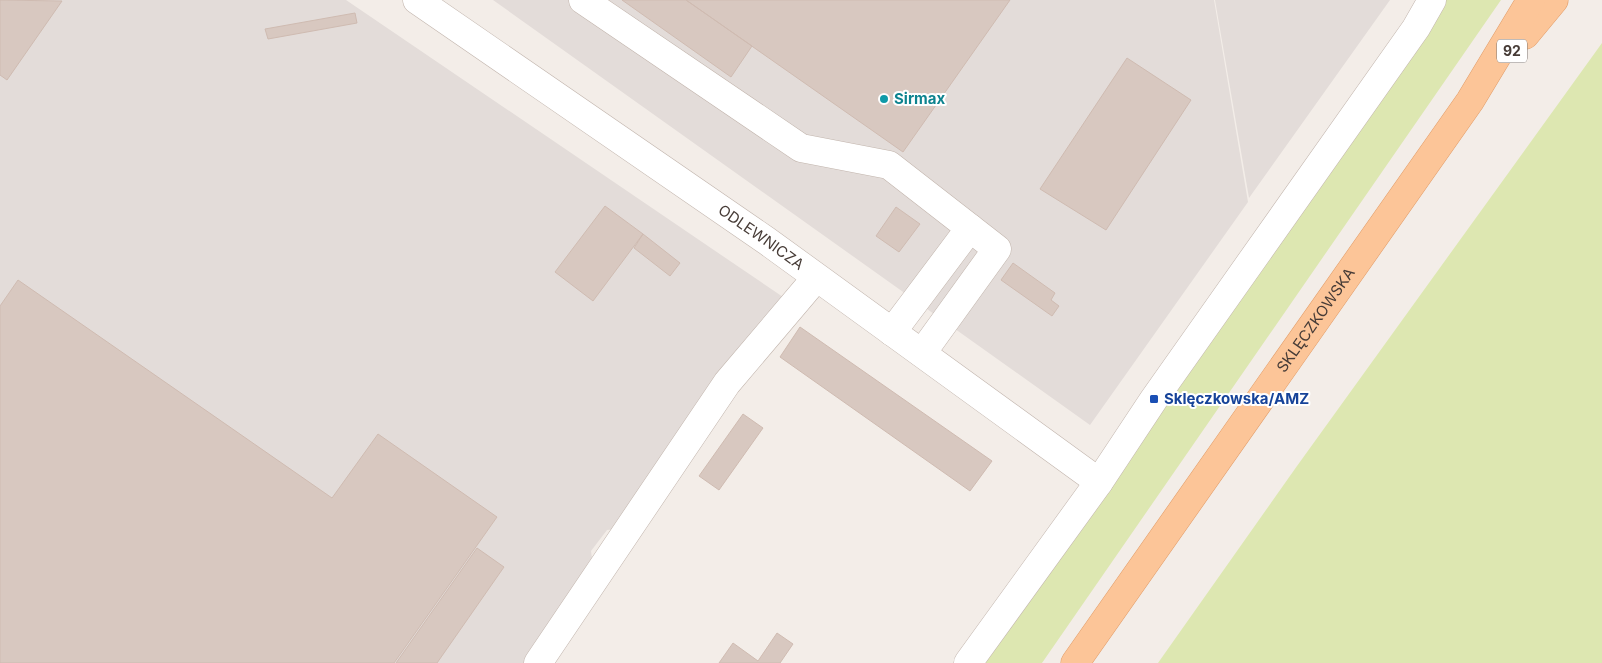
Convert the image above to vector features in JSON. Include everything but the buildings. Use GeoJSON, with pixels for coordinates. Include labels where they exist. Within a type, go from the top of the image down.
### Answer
{"type":"FeatureCollection","features":[{"type":"Feature","properties":{"kind":"main road","name":"SKLĘCZKOWSKA"},"geometry":{"type":"LineString","coordinates":[[1075,663],[1470,101],[1531,0]]}},
{"type":"Feature","properties":{"kind":"main road","name":"SKLĘCZKOWSKA"},"geometry":{"type":"LineString","coordinates":[[1470,101],[1554,0]]}},
{"type":"Feature","properties":{"kind":"street","name":"ODLEWNICZA"},"geometry":{"type":"LineString","coordinates":[[417,0],[767,241],[1099,482]]}},
{"type":"Feature","properties":{"kind":"street"},"geometry":{"type":"LineString","coordinates":[[583,0],[801,148],[888,165],[997,249],[922,354]]}},
{"type":"Feature","properties":{"kind":"street"},"geometry":{"type":"LineString","coordinates":[[968,663],[1099,482],[1154,399],[1416,28],[1432,0]]}},
{"type":"Feature","properties":{"kind":"street"},"geometry":{"type":"LineString","coordinates":[[892,332],[970,228]]}},
{"type":"Feature","properties":{"kind":"street"},"geometry":{"type":"LineString","coordinates":[[538,663],[728,383],[816,278]]}},
{"type":"Feature","properties":{"kind":"shaded area"},"geometry":{"type":"Polygon","coordinates":[[[0,0],[346,0],[783,297],[624,528],[607,530],[591,551],[593,566],[525,663],[0,663],[0,0]]]}},
{"type":"Feature","properties":{"kind":"shaded area","name":"Sirmax"},"geometry":{"type":"Polygon","coordinates":[[[493,0],[1214,0],[1248,202],[1090,425],[493,0]]]}},
{"type":"Feature","properties":{"kind":"shaded area"},"geometry":{"type":"Polygon","coordinates":[[[1215,0],[1390,0],[1249,198],[1215,0]]]}},
{"type":"Feature","properties":{"kind":"green space"},"geometry":{"type":"Polygon","coordinates":[[[1444,0],[1501,0],[1042,663],[978,663],[1444,0]]]}},
{"type":"Feature","properties":{"kind":"green space"},"geometry":{"type":"Polygon","coordinates":[[[1602,43],[1602,663],[1158,663],[1297,466],[1602,43]]]}},
{"type":"Feature","properties":{"kind":"place","name":"Sirmax"},"geometry":{"type":"Point","coordinates":[884,99]}},
{"type":"Feature","properties":{"kind":"place","name":"Sklęczkowska/AMZ"},"geometry":{"type":"Point","coordinates":[1154,399]}}]}
